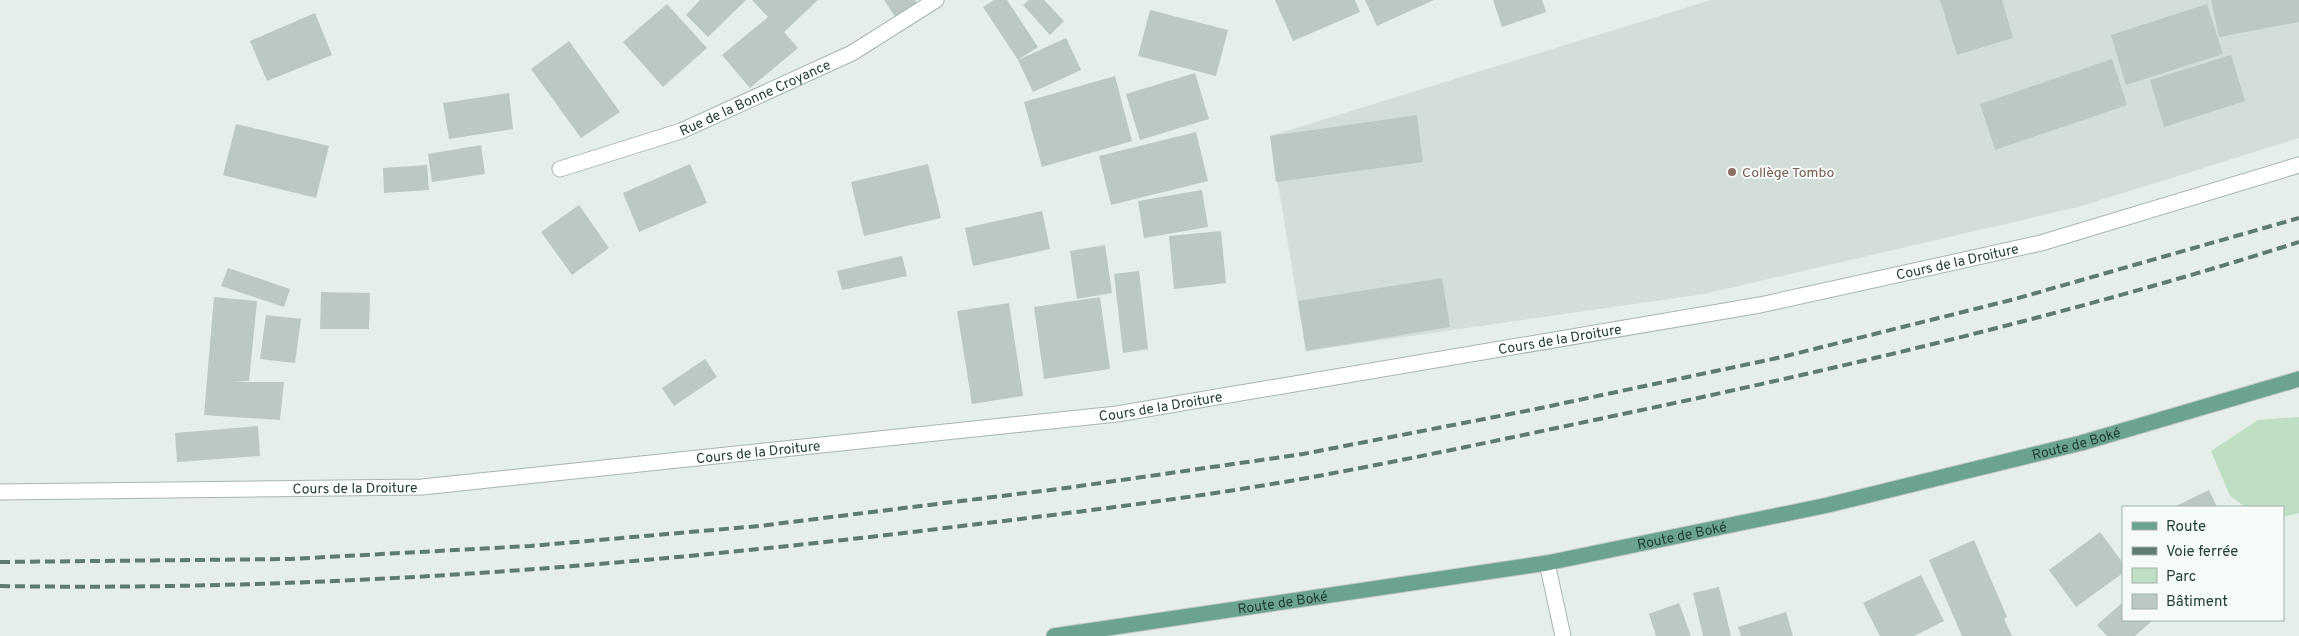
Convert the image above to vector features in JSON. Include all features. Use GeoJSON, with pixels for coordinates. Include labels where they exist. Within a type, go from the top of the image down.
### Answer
{"type":"FeatureCollection","features":[{"type":"Feature","properties":{"kind":"main road","name":"Route de Boké"},"geometry":{"type":"LineString","coordinates":[[1054,636],[1547,564],[1828,505],[2062,448],[2299,379]]}},
{"type":"Feature","properties":{"kind":"street","name":"Rue de la Bonne Croyance"},"geometry":{"type":"LineString","coordinates":[[560,169],[682,131],[852,52],[936,0]]}},
{"type":"Feature","properties":{"kind":"street","name":"Cours de la Droiture"},"geometry":{"type":"LineString","coordinates":[[0,492],[422,487],[1117,414],[1760,305],[2041,243],[2299,165]]}},
{"type":"Feature","properties":{"kind":"street"},"geometry":{"type":"LineString","coordinates":[[1547,564],[1563,636]]}},
{"type":"Feature","properties":{"kind":"shaded area","name":"Collège Tombo"},"geometry":{"type":"Polygon","coordinates":[[[1711,0],[2299,0],[2299,138],[2078,207],[1704,294],[1306,351],[1270,136],[1711,0]]]}},
{"type":"Feature","properties":{"kind":"green space"},"geometry":{"type":"Polygon","coordinates":[[[2299,417],[2299,513],[2284,517],[2284,506],[2244,506],[2230,496],[2211,451],[2258,420],[2299,417]]]}},
{"type":"Feature","properties":{"kind":"building"},"geometry":{"type":"Polygon","coordinates":[[[700,0],[746,0],[708,37],[686,15],[700,0]]]}},
{"type":"Feature","properties":{"kind":"building"},"geometry":{"type":"Polygon","coordinates":[[[752,0],[818,0],[784,32],[798,48],[750,88],[722,55],[768,17],[752,0]]]}},
{"type":"Feature","properties":{"kind":"building"},"geometry":{"type":"Polygon","coordinates":[[[884,0],[915,0],[919,6],[898,21],[884,0]]]}},
{"type":"Feature","properties":{"kind":"building"},"geometry":{"type":"Polygon","coordinates":[[[994,0],[1007,0],[1038,47],[1018,60],[983,7],[994,0]]]}},
{"type":"Feature","properties":{"kind":"building"},"geometry":{"type":"Polygon","coordinates":[[[1029,0],[1044,0],[1064,21],[1050,35],[1023,5],[1029,0]]]}},
{"type":"Feature","properties":{"kind":"building"},"geometry":{"type":"Polygon","coordinates":[[[1275,0],[1355,0],[1360,12],[1293,41],[1275,0]]]}},
{"type":"Feature","properties":{"kind":"building"},"geometry":{"type":"Polygon","coordinates":[[[1365,0],[1434,0],[1377,26],[1365,0]]]}},
{"type":"Feature","properties":{"kind":"building"},"geometry":{"type":"Polygon","coordinates":[[[1493,0],[1542,0],[1546,12],[1502,27],[1493,0]]]}},
{"type":"Feature","properties":{"kind":"building"},"geometry":{"type":"Polygon","coordinates":[[[1940,0],[2002,0],[2013,38],[1957,55],[1940,0]]]}},
{"type":"Feature","properties":{"kind":"building"},"geometry":{"type":"Polygon","coordinates":[[[2211,0],[2299,0],[2299,22],[2219,37],[2211,0]]]}},
{"type":"Feature","properties":{"kind":"building"},"geometry":{"type":"Polygon","coordinates":[[[667,4],[707,48],[663,87],[623,42],[667,4]]]}},
{"type":"Feature","properties":{"kind":"building"},"geometry":{"type":"Polygon","coordinates":[[[2207,4],[2223,54],[2126,85],[2111,35],[2207,4]]]}},
{"type":"Feature","properties":{"kind":"building"},"geometry":{"type":"Polygon","coordinates":[[[1150,10],[1228,30],[1216,76],[1138,56],[1150,10]]]}},
{"type":"Feature","properties":{"kind":"building"},"geometry":{"type":"Polygon","coordinates":[[[315,13],[332,55],[267,81],[250,41],[315,13]]]}},
{"type":"Feature","properties":{"kind":"building"},"geometry":{"type":"Polygon","coordinates":[[[1066,38],[1081,70],[1033,92],[1018,60],[1066,38]]]}},
{"type":"Feature","properties":{"kind":"building"},"geometry":{"type":"Polygon","coordinates":[[[569,41],[620,112],[581,138],[531,69],[569,41]]]}},
{"type":"Feature","properties":{"kind":"building"},"geometry":{"type":"Polygon","coordinates":[[[2231,55],[2245,101],[2164,127],[2150,80],[2231,55]]]}},
{"type":"Feature","properties":{"kind":"building"},"geometry":{"type":"Polygon","coordinates":[[[2112,59],[2127,105],[1995,150],[1980,104],[2112,59]]]}},
{"type":"Feature","properties":{"kind":"building"},"geometry":{"type":"Polygon","coordinates":[[[1195,73],[1209,119],[1140,140],[1126,94],[1195,73]]]}},
{"type":"Feature","properties":{"kind":"building"},"geometry":{"type":"Polygon","coordinates":[[[1115,76],[1132,141],[1042,167],[1024,102],[1115,76]]]}},
{"type":"Feature","properties":{"kind":"building"},"geometry":{"type":"Polygon","coordinates":[[[509,93],[513,129],[449,139],[443,103],[509,93]]]}},
{"type":"Feature","properties":{"kind":"building"},"geometry":{"type":"Polygon","coordinates":[[[1417,115],[1423,162],[1276,182],[1270,136],[1417,115]]]}},
{"type":"Feature","properties":{"kind":"building"},"geometry":{"type":"Polygon","coordinates":[[[236,124],[329,146],[316,198],[223,175],[236,124]]]}},
{"type":"Feature","properties":{"kind":"building"},"geometry":{"type":"Polygon","coordinates":[[[1196,132],[1208,181],[1111,205],[1099,156],[1196,132]]]}},
{"type":"Feature","properties":{"kind":"building"},"geometry":{"type":"Polygon","coordinates":[[[481,145],[485,174],[432,182],[428,154],[481,145]]]}},
{"type":"Feature","properties":{"kind":"building"},"geometry":{"type":"Polygon","coordinates":[[[690,164],[707,203],[639,232],[623,193],[690,164]]]}},
{"type":"Feature","properties":{"kind":"building"},"geometry":{"type":"Polygon","coordinates":[[[928,164],[941,218],[864,236],[851,182],[928,164]]]}},
{"type":"Feature","properties":{"kind":"building"},"geometry":{"type":"Polygon","coordinates":[[[427,165],[429,190],[384,193],[383,168],[427,165]]]}},
{"type":"Feature","properties":{"kind":"building"},"geometry":{"type":"Polygon","coordinates":[[[1202,190],[1208,227],[1144,238],[1138,201],[1202,190]]]}},
{"type":"Feature","properties":{"kind":"building"},"geometry":{"type":"Polygon","coordinates":[[[579,205],[609,248],[572,275],[541,232],[579,205]]]}},
{"type":"Feature","properties":{"kind":"building"},"geometry":{"type":"Polygon","coordinates":[[[1042,211],[1050,249],[973,266],[965,228],[1042,211]]]}},
{"type":"Feature","properties":{"kind":"building"},"geometry":{"type":"Polygon","coordinates":[[[1221,231],[1226,283],[1174,289],[1169,236],[1221,231]]]}},
{"type":"Feature","properties":{"kind":"building"},"geometry":{"type":"Polygon","coordinates":[[[1105,245],[1112,293],[1077,299],[1070,251],[1105,245]]]}},
{"type":"Feature","properties":{"kind":"building"},"geometry":{"type":"Polygon","coordinates":[[[902,256],[907,276],[842,290],[837,271],[902,256]]]}},
{"type":"Feature","properties":{"kind":"building"},"geometry":{"type":"Polygon","coordinates":[[[228,268],[290,289],[284,307],[221,286],[228,268]]]}},
{"type":"Feature","properties":{"kind":"building"},"geometry":{"type":"Polygon","coordinates":[[[1139,271],[1148,349],[1123,353],[1114,274],[1139,271]]]}},
{"type":"Feature","properties":{"kind":"building"},"geometry":{"type":"Polygon","coordinates":[[[1442,278],[1450,327],[1306,351],[1298,301],[1442,278]]]}},
{"type":"Feature","properties":{"kind":"building"},"geometry":{"type":"Polygon","coordinates":[[[321,292],[370,293],[369,329],[320,329],[321,292]]]}},
{"type":"Feature","properties":{"kind":"building"},"geometry":{"type":"Polygon","coordinates":[[[214,297],[257,301],[249,381],[231,382],[284,382],[280,420],[204,415],[214,297]]]}},
{"type":"Feature","properties":{"kind":"building"},"geometry":{"type":"Polygon","coordinates":[[[1100,297],[1110,369],[1044,379],[1034,307],[1100,297]]]}},
{"type":"Feature","properties":{"kind":"building"},"geometry":{"type":"Polygon","coordinates":[[[1009,303],[1023,396],[972,404],[957,311],[1009,303]]]}},
{"type":"Feature","properties":{"kind":"building"},"geometry":{"type":"Polygon","coordinates":[[[266,315],[301,319],[295,363],[260,359],[266,315]]]}},
{"type":"Feature","properties":{"kind":"building"},"geometry":{"type":"Polygon","coordinates":[[[705,359],[717,377],[674,406],[662,388],[705,359]]]}},
{"type":"Feature","properties":{"kind":"building"},"geometry":{"type":"Polygon","coordinates":[[[258,426],[260,456],[177,462],[175,433],[258,426]]]}},
{"type":"Feature","properties":{"kind":"building"},"geometry":{"type":"Polygon","coordinates":[[[2209,490],[2217,506],[2176,506],[2209,490]]]}},
{"type":"Feature","properties":{"kind":"building"},"geometry":{"type":"Polygon","coordinates":[[[2100,532],[2122,562],[2122,574],[2076,607],[2049,570],[2100,532]]]}},
{"type":"Feature","properties":{"kind":"building"},"geometry":{"type":"Polygon","coordinates":[[[1974,540],[2007,617],[2004,619],[2012,636],[1962,636],[1929,560],[1974,540]]]}},
{"type":"Feature","properties":{"kind":"building"},"geometry":{"type":"Polygon","coordinates":[[[1921,575],[1944,621],[1914,636],[1880,636],[1863,603],[1921,575]]]}},
{"type":"Feature","properties":{"kind":"building"},"geometry":{"type":"Polygon","coordinates":[[[1719,587],[1731,636],[1703,636],[1693,593],[1719,587]]]}},
{"type":"Feature","properties":{"kind":"building"},"geometry":{"type":"Polygon","coordinates":[[[1679,603],[1691,636],[1656,636],[1649,614],[1679,603]]]}},
{"type":"Feature","properties":{"kind":"building"},"geometry":{"type":"Polygon","coordinates":[[[2122,603],[2122,621],[2152,621],[2135,636],[2107,636],[2097,625],[2122,603]]]}},
{"type":"Feature","properties":{"kind":"building"},"geometry":{"type":"Polygon","coordinates":[[[1786,612],[1793,636],[1741,636],[1738,627],[1786,612]]]}},
{"type":"Feature","properties":{"kind":"railway"},"geometry":{"type":"LineString","coordinates":[[0,562],[290,559],[530,546],[759,526],[1066,488],[1303,454],[1536,409],[1782,357],[2015,299],[2299,218]]}},
{"type":"Feature","properties":{"kind":"railway"},"geometry":{"type":"LineString","coordinates":[[0,586],[229,585],[343,581],[571,566],[799,545],[1061,514],[1209,494],[1424,456],[1790,378],[2046,315],[2215,268],[2299,242]]}},
{"type":"Feature","properties":{"kind":"place","name":"Collège Tombo"},"geometry":{"type":"Point","coordinates":[1732,172]}}]}
